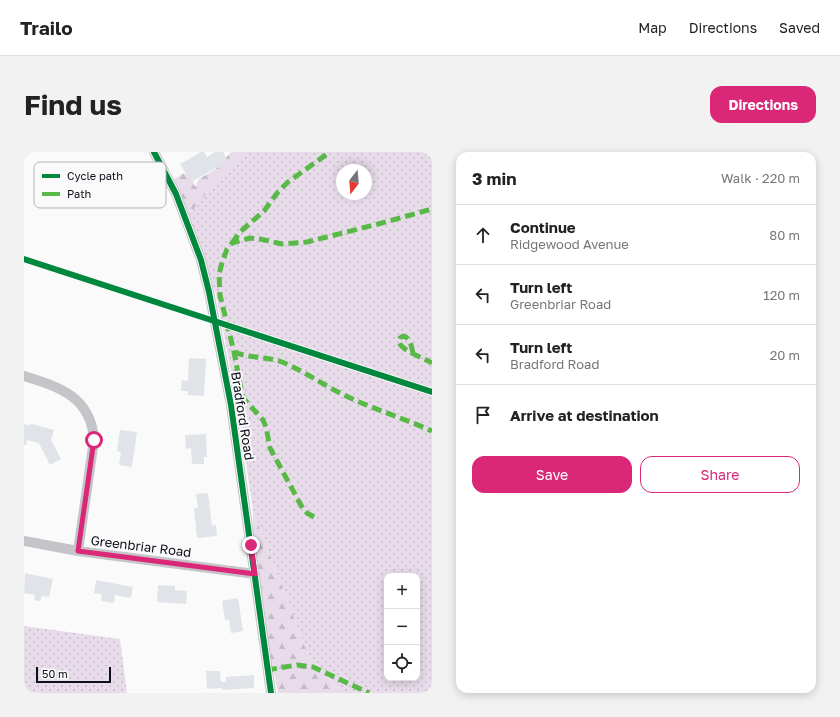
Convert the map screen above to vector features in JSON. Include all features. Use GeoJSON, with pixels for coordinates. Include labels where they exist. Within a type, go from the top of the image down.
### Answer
{"type":"FeatureCollection","features":[{"type":"Feature","properties":{"kind":"street","name":"Bradford Road"},"geometry":{"type":"LineString","coordinates":[[154,152],[159,162]]}},
{"type":"Feature","properties":{"kind":"street","name":"Bradford Road"},"geometry":{"type":"LineString","coordinates":[[166,175],[176,194],[201,260],[209,292],[231,405],[271,693]]}},
{"type":"Feature","properties":{"kind":"street"},"geometry":{"type":"LineString","coordinates":[[24,376],[51,386],[75,399],[83,406],[90,416],[93,426],[94,440],[78,551]]}},
{"type":"Feature","properties":{"kind":"street","name":"Greenbriar Road"},"geometry":{"type":"LineString","coordinates":[[24,541],[78,551],[255,574]]}},
{"type":"Feature","properties":{"kind":"green space"},"geometry":{"type":"Polygon","coordinates":[[[231,152],[246,152],[221,176],[188,216],[174,179],[184,173],[192,179],[195,187],[199,179],[217,168],[231,152]]]}},
{"type":"Feature","properties":{"kind":"green space"},"geometry":{"type":"Polygon","coordinates":[[[246,152],[432,152],[432,693],[345,693],[336,687],[307,652],[253,511],[238,407],[216,295],[188,216],[221,176],[246,152]]]}},
{"type":"Feature","properties":{"kind":"green space"},"geometry":{"type":"Polygon","coordinates":[[[253,511],[307,652],[336,687],[345,693],[278,693],[271,660],[253,540],[253,511]]]}},
{"type":"Feature","properties":{"kind":"green space"},"geometry":{"type":"Polygon","coordinates":[[[24,626],[120,639],[127,693],[24,693],[24,626]]]}},
{"type":"Feature","properties":{"kind":"building"},"geometry":{"type":"Polygon","coordinates":[[[201,152],[204,152],[207,157],[215,152],[223,152],[228,161],[191,182],[180,164],[201,152]]]}},
{"type":"Feature","properties":{"kind":"building"},"geometry":{"type":"Polygon","coordinates":[[[189,358],[206,359],[204,396],[188,395],[188,391],[181,391],[182,380],[188,381],[189,358]]]}},
{"type":"Feature","properties":{"kind":"building"},"geometry":{"type":"Polygon","coordinates":[[[24,424],[32,424],[54,430],[51,440],[61,459],[50,465],[39,443],[27,440],[26,445],[24,445],[24,424]]]}},
{"type":"Feature","properties":{"kind":"building"},"geometry":{"type":"Polygon","coordinates":[[[120,430],[137,432],[132,467],[119,465],[121,452],[117,451],[120,430]]]}},
{"type":"Feature","properties":{"kind":"building"},"geometry":{"type":"Polygon","coordinates":[[[206,434],[207,457],[204,457],[204,464],[192,464],[191,448],[186,449],[185,435],[206,434]]]}},
{"type":"Feature","properties":{"kind":"building"},"geometry":{"type":"Polygon","coordinates":[[[208,493],[212,526],[216,525],[217,536],[197,538],[194,508],[198,508],[196,494],[208,493]]]}},
{"type":"Feature","properties":{"kind":"building"},"geometry":{"type":"Polygon","coordinates":[[[25,573],[53,579],[49,597],[42,596],[40,601],[34,600],[35,595],[24,593],[25,573]]]}},
{"type":"Feature","properties":{"kind":"building"},"geometry":{"type":"Polygon","coordinates":[[[96,580],[133,587],[131,598],[115,595],[114,603],[101,601],[102,594],[94,593],[96,580]]]}},
{"type":"Feature","properties":{"kind":"building"},"geometry":{"type":"Polygon","coordinates":[[[158,585],[175,586],[175,590],[187,591],[186,604],[157,602],[158,585]]]}},
{"type":"Feature","properties":{"kind":"building"},"geometry":{"type":"Polygon","coordinates":[[[238,598],[243,631],[231,633],[229,620],[225,620],[222,601],[238,598]]]}},
{"type":"Feature","properties":{"kind":"building"},"geometry":{"type":"Polygon","coordinates":[[[206,671],[220,671],[221,682],[226,682],[226,677],[254,675],[254,688],[222,690],[222,688],[207,689],[206,671]]]}},
{"type":"Feature","properties":{"kind":"marked path"},"geometry":{"type":"LineString","coordinates":[[232,243],[240,232],[264,211],[278,192],[288,182],[330,152]]}},
{"type":"Feature","properties":{"kind":"marked path"},"geometry":{"type":"LineString","coordinates":[[314,517],[303,509],[270,448],[266,427],[263,420],[245,400],[242,394],[234,352],[220,295],[219,274],[227,249],[232,243],[250,238],[282,244],[307,242],[432,209]]}},
{"type":"Feature","properties":{"kind":"marked path"},"geometry":{"type":"LineString","coordinates":[[413,353],[408,339],[403,336],[400,338],[399,343],[402,347],[410,352],[432,363]]}},
{"type":"Feature","properties":{"kind":"marked path"},"geometry":{"type":"LineString","coordinates":[[234,352],[246,356],[282,362],[355,400],[432,431]]}},
{"type":"Feature","properties":{"kind":"marked path"},"geometry":{"type":"LineString","coordinates":[[267,670],[297,665],[313,667],[369,693]]}},
{"type":"Feature","properties":{"kind":"cycle path"},"geometry":{"type":"LineString","coordinates":[[154,152],[159,162]]}},
{"type":"Feature","properties":{"kind":"cycle path"},"geometry":{"type":"LineString","coordinates":[[166,175],[176,194],[201,260],[209,292],[231,405],[271,693]]}},
{"type":"Feature","properties":{"kind":"cycle path"},"geometry":{"type":"LineString","coordinates":[[24,259],[432,392]]}},
{"type":"Feature","properties":{"kind":"route"},"geometry":{"type":"LineString","coordinates":[[94,440],[78,551],[255,574],[251,545]]}}]}
